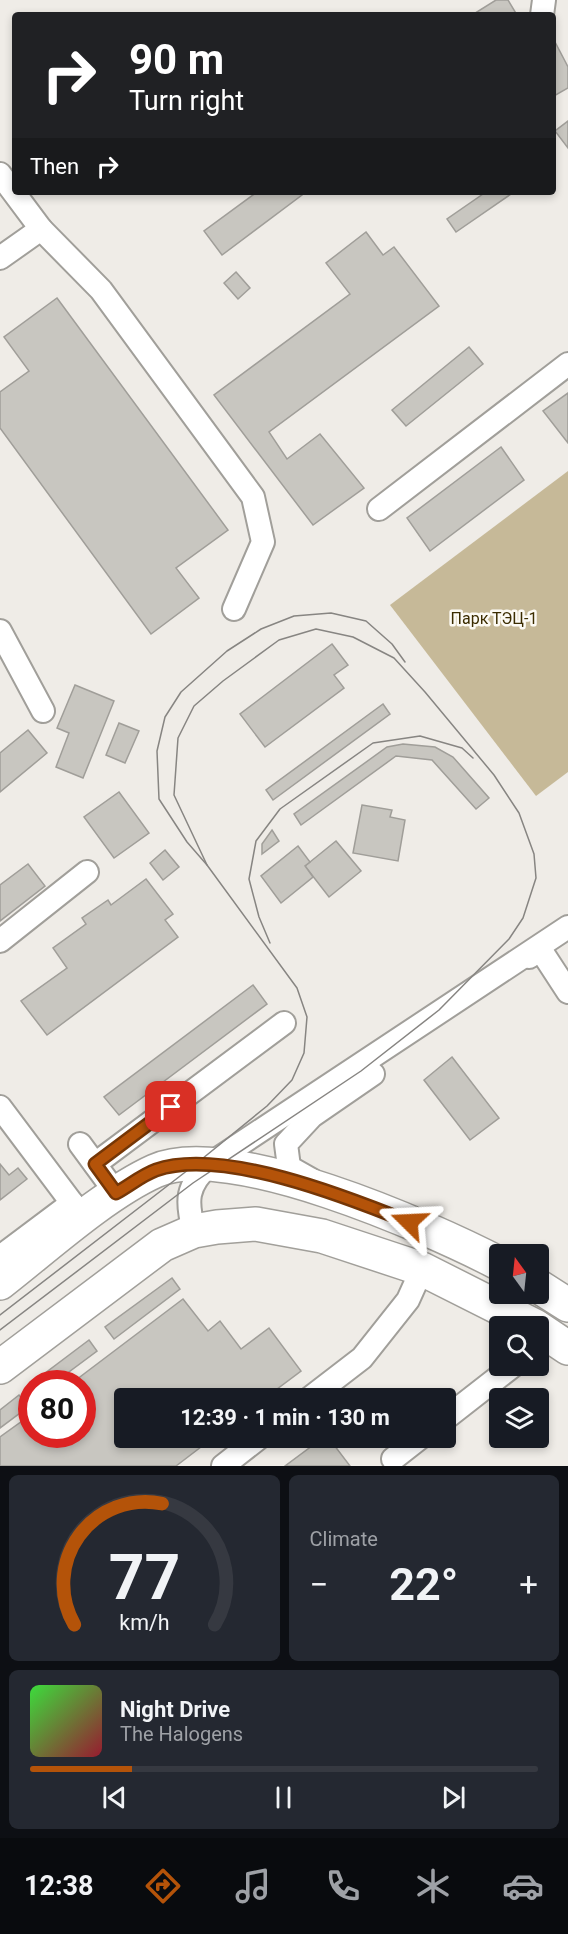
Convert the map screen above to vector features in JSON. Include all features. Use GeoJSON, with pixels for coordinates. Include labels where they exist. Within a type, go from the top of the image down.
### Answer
{"type":"FeatureCollection","features":[{"type":"Feature","properties":{"kind":"highway"},"geometry":{"type":"LineString","coordinates":[[0,1283],[78,1211],[156,1170],[201,1173],[221,1164],[331,1191],[448,1237],[489,1258]]}},
{"type":"Feature","properties":{"kind":"highway"},"geometry":{"type":"LineString","coordinates":[[0,1367],[162,1245],[194,1231],[256,1224],[322,1236],[422,1269],[515,1316]]}},
{"type":"Feature","properties":{"kind":"highway"},"geometry":{"type":"LineString","coordinates":[[549,1293],[568,1305]]}},
{"type":"Feature","properties":{"kind":"highway"},"geometry":{"type":"LineString","coordinates":[[549,1335],[568,1348]]}},
{"type":"Feature","properties":{"kind":"street"},"geometry":{"type":"LineString","coordinates":[[0,174],[12,190]]}},
{"type":"Feature","properties":{"kind":"street"},"geometry":{"type":"LineString","coordinates":[[16,195],[41,229],[101,291],[253,497],[263,542],[234,609]]}},
{"type":"Feature","properties":{"kind":"street"},"geometry":{"type":"LineString","coordinates":[[0,258],[41,229]]}},
{"type":"Feature","properties":{"kind":"street"},"geometry":{"type":"LineString","coordinates":[[378,509],[568,364]]}},
{"type":"Feature","properties":{"kind":"street"},"geometry":{"type":"LineString","coordinates":[[0,631],[43,711]]}},
{"type":"Feature","properties":{"kind":"street"},"geometry":{"type":"LineString","coordinates":[[0,941],[87,872]]}},
{"type":"Feature","properties":{"kind":"street"},"geometry":{"type":"LineString","coordinates":[[331,1191],[289,1167],[286,1144],[312,1116],[470,1006],[568,927]]}},
{"type":"Feature","properties":{"kind":"street"},"geometry":{"type":"LineString","coordinates":[[540,949],[568,992]]}},
{"type":"Feature","properties":{"kind":"street"},"geometry":{"type":"LineString","coordinates":[[194,1231],[188,1205],[201,1173],[439,1010],[540,949]]}},
{"type":"Feature","properties":{"kind":"street"},"geometry":{"type":"LineString","coordinates":[[95,1164],[284,1023]]}},
{"type":"Feature","properties":{"kind":"street"},"geometry":{"type":"LineString","coordinates":[[0,1107],[78,1211],[0,1257]]}},
{"type":"Feature","properties":{"kind":"street"},"geometry":{"type":"LineString","coordinates":[[80,1144],[116,1193]]}},
{"type":"Feature","properties":{"kind":"street"},"geometry":{"type":"LineString","coordinates":[[323,1388],[362,1358],[408,1300],[422,1269]]}},
{"type":"Feature","properties":{"kind":"street"},"geometry":{"type":"LineString","coordinates":[[456,1410],[500,1376]]}},
{"type":"Feature","properties":{"kind":"street"},"geometry":{"type":"LineString","coordinates":[[223,1466],[246,1448]]}},
{"type":"Feature","properties":{"kind":"street"},"geometry":{"type":"LineString","coordinates":[[393,1459],[407,1448]]}},
{"type":"Feature","properties":{"kind":"green space","name":"Парк ТЭЦ-1"},"geometry":{"type":"Polygon","coordinates":[[[568,471],[568,772],[536,796],[390,605],[568,471]]]}},
{"type":"Feature","properties":{"kind":"building"},"geometry":{"type":"Polygon","coordinates":[[[496,0],[508,0],[515,12],[477,12],[496,0]]]}},
{"type":"Feature","properties":{"kind":"building"},"geometry":{"type":"Polygon","coordinates":[[[556,44],[568,67],[568,88],[556,95],[556,44]]]}},
{"type":"Feature","properties":{"kind":"building"},"geometry":{"type":"Polygon","coordinates":[[[568,121],[568,148],[556,132],[568,121]]]}},
{"type":"Feature","properties":{"kind":"building"},"geometry":{"type":"Polygon","coordinates":[[[253,195],[302,195],[222,255],[204,231],[253,195]]]}},
{"type":"Feature","properties":{"kind":"building"},"geometry":{"type":"Polygon","coordinates":[[[482,195],[510,195],[456,232],[447,219],[482,195]]]}},
{"type":"Feature","properties":{"kind":"building"},"geometry":{"type":"Polygon","coordinates":[[[366,232],[383,255],[394,247],[439,306],[269,432],[287,459],[320,434],[364,488],[313,525],[214,395],[350,294],[326,263],[366,232]]]}},
{"type":"Feature","properties":{"kind":"building"},"geometry":{"type":"Polygon","coordinates":[[[236,272],[250,288],[238,299],[224,283],[236,272]]]}},
{"type":"Feature","properties":{"kind":"building"},"geometry":{"type":"Polygon","coordinates":[[[57,298],[228,530],[176,568],[199,598],[151,634],[0,428],[0,392],[29,371],[4,337],[57,298]]]}},
{"type":"Feature","properties":{"kind":"building"},"geometry":{"type":"Polygon","coordinates":[[[469,347],[483,364],[406,426],[392,410],[469,347]]]}},
{"type":"Feature","properties":{"kind":"building"},"geometry":{"type":"Polygon","coordinates":[[[568,393],[568,443],[543,411],[568,393]]]}},
{"type":"Feature","properties":{"kind":"building"},"geometry":{"type":"Polygon","coordinates":[[[501,447],[524,480],[430,551],[407,518],[501,447]]]}},
{"type":"Feature","properties":{"kind":"building"},"geometry":{"type":"Polygon","coordinates":[[[332,644],[348,665],[334,675],[344,688],[265,747],[240,714],[332,644]]]}},
{"type":"Feature","properties":{"kind":"building"},"geometry":{"type":"Polygon","coordinates":[[[75,685],[114,701],[83,778],[56,767],[69,733],[57,728],[75,685]]]}},
{"type":"Feature","properties":{"kind":"building"},"geometry":{"type":"Polygon","coordinates":[[[383,704],[390,714],[273,800],[266,790],[383,704]]]}},
{"type":"Feature","properties":{"kind":"building"},"geometry":{"type":"Polygon","coordinates":[[[119,723],[139,731],[125,763],[106,755],[119,723]]]}},
{"type":"Feature","properties":{"kind":"building"},"geometry":{"type":"Polygon","coordinates":[[[28,730],[47,753],[0,792],[0,753],[28,730]]]}},
{"type":"Feature","properties":{"kind":"building"},"geometry":{"type":"Polygon","coordinates":[[[403,744],[435,747],[453,757],[489,798],[476,809],[432,760],[396,756],[301,825],[294,814],[387,747],[403,744]]]}},
{"type":"Feature","properties":{"kind":"building"},"geometry":{"type":"Polygon","coordinates":[[[119,792],[149,833],[114,858],[84,817],[119,792]]]}},
{"type":"Feature","properties":{"kind":"building"},"geometry":{"type":"Polygon","coordinates":[[[362,805],[392,810],[390,817],[405,820],[398,861],[353,853],[362,805]]]}},
{"type":"Feature","properties":{"kind":"building"},"geometry":{"type":"Polygon","coordinates":[[[272,830],[279,841],[262,854],[262,844],[272,830]]]}},
{"type":"Feature","properties":{"kind":"building"},"geometry":{"type":"Polygon","coordinates":[[[336,841],[361,871],[329,897],[305,866],[336,841]]]}},
{"type":"Feature","properties":{"kind":"building"},"geometry":{"type":"Polygon","coordinates":[[[298,846],[310,862],[305,866],[313,877],[281,903],[261,876],[298,846]]]}},
{"type":"Feature","properties":{"kind":"building"},"geometry":{"type":"Polygon","coordinates":[[[165,850],[179,867],[163,880],[150,863],[165,850]]]}},
{"type":"Feature","properties":{"kind":"building"},"geometry":{"type":"Polygon","coordinates":[[[28,864],[45,886],[0,921],[0,885],[28,864]]]}},
{"type":"Feature","properties":{"kind":"building"},"geometry":{"type":"Polygon","coordinates":[[[146,879],[173,914],[165,920],[178,937],[47,1035],[21,1001],[67,968],[53,948],[86,924],[82,918],[108,900],[111,905],[146,879]]]}},
{"type":"Feature","properties":{"kind":"building"},"geometry":{"type":"Polygon","coordinates":[[[253,985],[267,1004],[119,1115],[104,1097],[253,985]]]}},
{"type":"Feature","properties":{"kind":"building"},"geometry":{"type":"Polygon","coordinates":[[[452,1057],[499,1118],[470,1140],[424,1080],[452,1057]]]}},
{"type":"Feature","properties":{"kind":"building"},"geometry":{"type":"Polygon","coordinates":[[[0,1164],[9,1175],[18,1168],[27,1179],[0,1200],[0,1164]]]}},
{"type":"Feature","properties":{"kind":"building"},"geometry":{"type":"Polygon","coordinates":[[[172,1278],[180,1289],[114,1339],[105,1327],[172,1278]]]}},
{"type":"Feature","properties":{"kind":"building"},"geometry":{"type":"Polygon","coordinates":[[[183,1299],[208,1331],[220,1321],[241,1349],[269,1328],[301,1371],[278,1388],[114,1388],[114,1448],[200,1448],[176,1466],[0,1466],[0,1437],[18,1424],[18,1448],[96,1448],[96,1370],[89,1370],[183,1299]]]}},
{"type":"Feature","properties":{"kind":"building"},"geometry":{"type":"Polygon","coordinates":[[[89,1340],[97,1351],[71,1370],[49,1370],[89,1340]]]}},
{"type":"Feature","properties":{"kind":"building"},"geometry":{"type":"Polygon","coordinates":[[[18,1396],[18,1414],[0,1428],[0,1410],[18,1396]]]}},
{"type":"Feature","properties":{"kind":"building"},"geometry":{"type":"Polygon","coordinates":[[[309,1448],[336,1448],[350,1466],[285,1466],[309,1448]]]}},
{"type":"Feature","properties":{"kind":"tram line"},"geometry":{"type":"LineString","coordinates":[[0,1315],[267,1106],[292,1080],[304,1053],[307,1017],[297,988],[207,865],[187,842],[159,799],[157,751],[165,717],[181,692],[227,651],[261,629],[294,616],[331,613],[366,621],[392,644],[405,662]]}},
{"type":"Feature","properties":{"kind":"tram line"},"geometry":{"type":"LineString","coordinates":[[0,1330],[193,1183],[361,1071],[439,1010],[509,939],[523,918],[536,878],[534,854],[519,813],[494,775],[425,692],[394,658],[353,637],[316,629],[279,640],[223,681],[194,706],[178,738],[174,795],[207,865]]}},
{"type":"Feature","properties":{"kind":"tram line"},"geometry":{"type":"LineString","coordinates":[[270,943],[259,917],[249,879],[256,841],[280,809],[373,743],[420,736],[462,748],[473,758]]}},
{"type":"Feature","properties":{"kind":"route"},"geometry":{"type":"LineString","coordinates":[[171,1107],[95,1164],[116,1193],[156,1170],[197,1164],[221,1164],[331,1191],[409,1222]]}}]}
